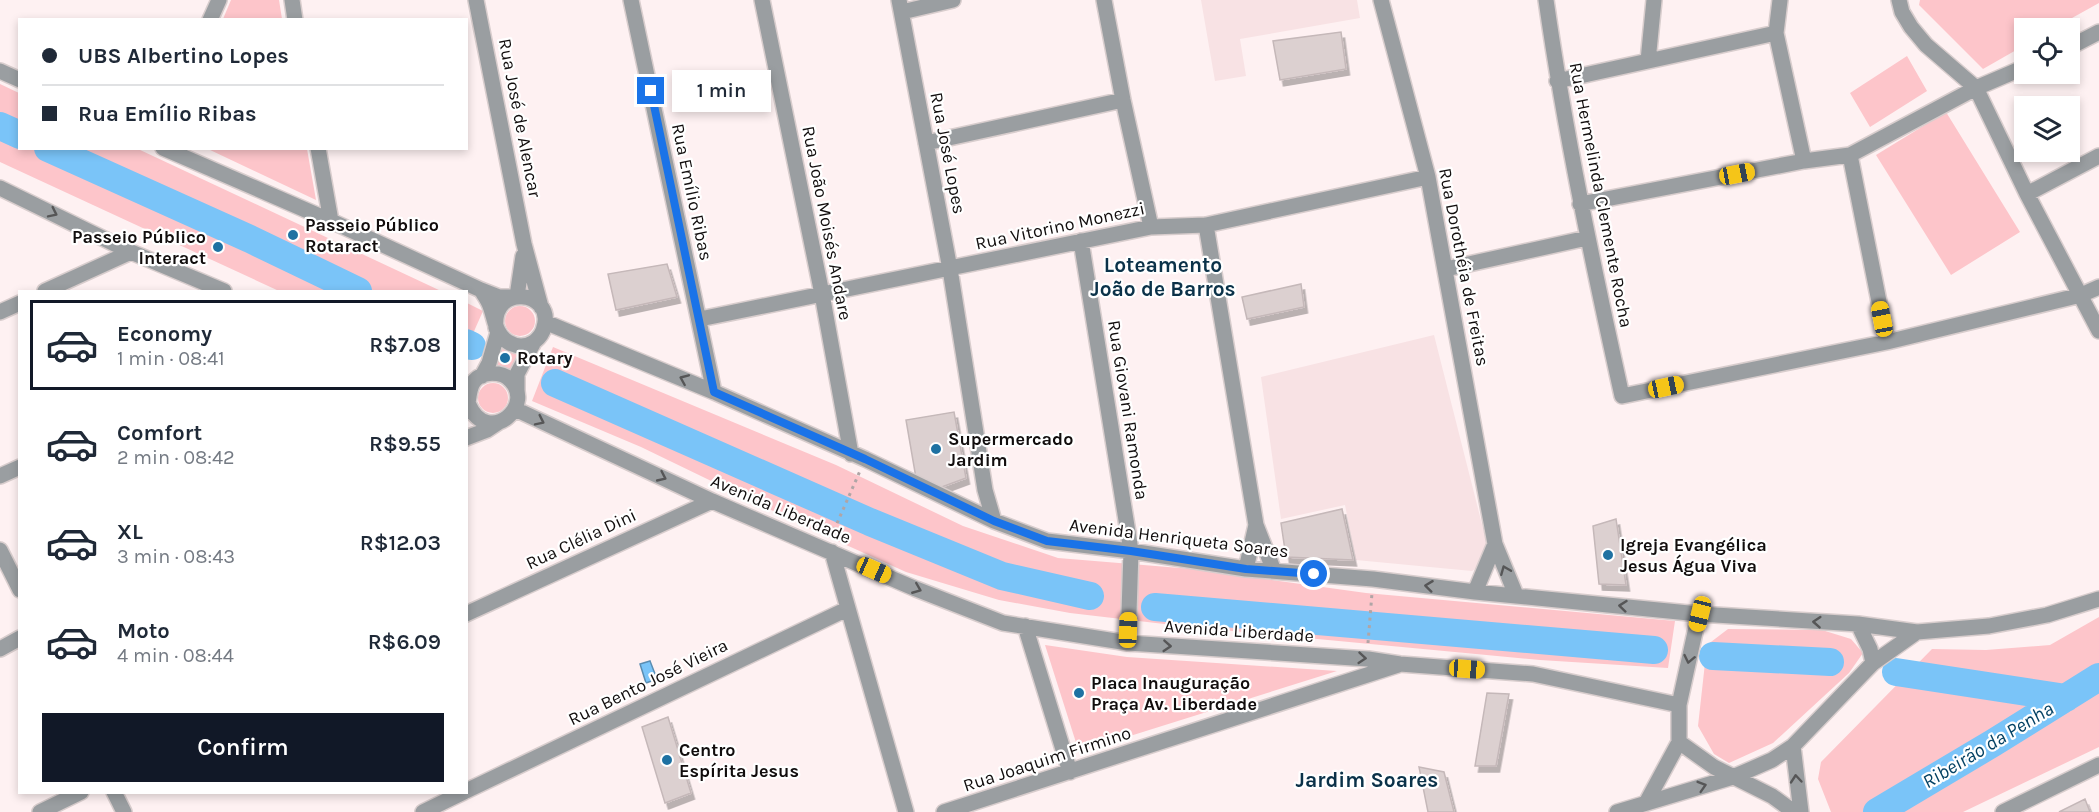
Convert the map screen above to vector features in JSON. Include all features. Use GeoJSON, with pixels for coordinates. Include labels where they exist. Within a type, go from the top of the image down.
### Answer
{"type":"FeatureCollection","features":[{"type":"Feature","properties":{"kind":"street"},"geometry":{"type":"LineString","coordinates":[[211,18],[219,0]]}},
{"type":"Feature","properties":{"kind":"street"},"geometry":{"type":"LineString","coordinates":[[292,0],[295,18]]}},
{"type":"Feature","properties":{"kind":"street","name":"Rua José de Alencar"},"geometry":{"type":"LineString","coordinates":[[476,0],[524,244]]}},
{"type":"Feature","properties":{"kind":"street","name":"Rua Emílio Ribas"},"geometry":{"type":"LineString","coordinates":[[632,0],[714,392]]}},
{"type":"Feature","properties":{"kind":"street","name":"Rua João Moisés Andare"},"geometry":{"type":"LineString","coordinates":[[762,0],[858,457]]}},
{"type":"Feature","properties":{"kind":"street"},"geometry":{"type":"LineString","coordinates":[[900,6],[953,0]]}},
{"type":"Feature","properties":{"kind":"street"},"geometry":{"type":"LineString","coordinates":[[1104,0],[1151,227]]}},
{"type":"Feature","properties":{"kind":"street","name":"Rua Dorothéia de Freitas"},"geometry":{"type":"LineString","coordinates":[[1381,0],[1428,177],[1495,544],[1516,596]]}},
{"type":"Feature","properties":{"kind":"street","name":"Rua Hermelinda Clemente Rocha"},"geometry":{"type":"LineString","coordinates":[[1546,0],[1557,81],[1580,204],[1622,396],[1887,342]]}},
{"type":"Feature","properties":{"kind":"street"},"geometry":{"type":"LineString","coordinates":[[1648,61],[1654,0]]}},
{"type":"Feature","properties":{"kind":"street"},"geometry":{"type":"LineString","coordinates":[[1780,0],[1776,33],[1804,161]]}},
{"type":"Feature","properties":{"kind":"street"},"geometry":{"type":"LineString","coordinates":[[1899,0],[1902,12],[1926,45],[1976,88],[2027,194],[2099,331]]}},
{"type":"Feature","properties":{"kind":"street","name":"Rua José Lopes"},"geometry":{"type":"LineString","coordinates":[[900,6],[950,269],[985,490],[994,521]]}},
{"type":"Feature","properties":{"kind":"street"},"geometry":{"type":"LineString","coordinates":[[2080,42],[2099,32]]}},
{"type":"Feature","properties":{"kind":"street"},"geometry":{"type":"LineString","coordinates":[[1557,81],[1776,33]]}},
{"type":"Feature","properties":{"kind":"street"},"geometry":{"type":"LineString","coordinates":[[0,71],[18,79]]}},
{"type":"Feature","properties":{"kind":"street"},"geometry":{"type":"LineString","coordinates":[[1580,204],[1804,161],[1850,155],[1976,88],[2014,72]]}},
{"type":"Feature","properties":{"kind":"street"},"geometry":{"type":"LineString","coordinates":[[926,142],[1123,100]]}},
{"type":"Feature","properties":{"kind":"street"},"geometry":{"type":"LineString","coordinates":[[168,150],[331,221],[481,290],[499,297],[529,297],[541,307]]}},
{"type":"Feature","properties":{"kind":"street"},"geometry":{"type":"LineString","coordinates":[[318,150],[331,221]]}},
{"type":"Feature","properties":{"kind":"street"},"geometry":{"type":"LineString","coordinates":[[1850,155],[1887,342],[2081,295],[2099,287]]}},
{"type":"Feature","properties":{"kind":"street"},"geometry":{"type":"LineString","coordinates":[[2027,194],[2099,156]]}},
{"type":"Feature","properties":{"kind":"street","name":"Rua Vitorino Monezzi"},"geometry":{"type":"LineString","coordinates":[[700,319],[1151,227],[1206,225],[1428,177]]}},
{"type":"Feature","properties":{"kind":"street"},"geometry":{"type":"LineString","coordinates":[[0,188],[131,252],[222,290]]}},
{"type":"Feature","properties":{"kind":"street"},"geometry":{"type":"LineString","coordinates":[[1206,225],[1256,525],[1274,571]]}},
{"type":"Feature","properties":{"kind":"street"},"geometry":{"type":"LineString","coordinates":[[1446,269],[1587,238]]}},
{"type":"Feature","properties":{"kind":"street","name":"Rua Giovani Ramonda"},"geometry":{"type":"LineString","coordinates":[[1081,241],[1131,551],[1128,643]]}},
{"type":"Feature","properties":{"kind":"street"},"geometry":{"type":"LineString","coordinates":[[482,376],[489,363],[497,330],[495,320],[501,305],[515,296],[524,244]]}},
{"type":"Feature","properties":{"kind":"street"},"geometry":{"type":"LineString","coordinates":[[468,437],[506,419],[515,409],[518,399],[517,375],[534,342],[540,337],[546,322],[524,244]]}},
{"type":"Feature","properties":{"kind":"street"},"geometry":{"type":"LineString","coordinates":[[47,290],[131,252]]}},
{"type":"Feature","properties":{"kind":"street"},"geometry":{"type":"LineString","coordinates":[[481,290],[490,306],[497,330],[505,340],[519,346],[534,342]]}},
{"type":"Feature","properties":{"kind":"street"},"geometry":{"type":"LineString","coordinates":[[0,312],[18,304]]}},
{"type":"Feature","properties":{"kind":"street","name":"Avenida Henriqueta Soares"},"geometry":{"type":"LineString","coordinates":[[546,322],[714,392],[994,521],[1047,541],[1131,551],[1246,569],[1373,579],[1475,592],[1700,614],[1858,624],[1917,632],[1989,626],[2047,615],[2099,598]]}},
{"type":"Feature","properties":{"kind":"street"},"geometry":{"type":"LineString","coordinates":[[499,422],[484,422],[477,418],[468,399],[473,383],[482,376],[493,373],[501,374],[508,378],[517,391]]}},
{"type":"Feature","properties":{"kind":"street","name":"Avenida Liberdade"},"geometry":{"type":"LineString","coordinates":[[515,409],[712,501],[916,589],[1003,623],[1128,643],[1368,659],[1400,664],[1533,675],[1679,705]]}},
{"type":"Feature","properties":{"kind":"street"},"geometry":{"type":"LineString","coordinates":[[0,476],[18,468]]}},
{"type":"Feature","properties":{"kind":"street"},"geometry":{"type":"LineString","coordinates":[[967,508],[985,490]]}},
{"type":"Feature","properties":{"kind":"street","name":"Rua Clélia Dini"},"geometry":{"type":"LineString","coordinates":[[468,613],[712,501]]}},
{"type":"Feature","properties":{"kind":"street"},"geometry":{"type":"LineString","coordinates":[[1246,569],[1256,525]]}},
{"type":"Feature","properties":{"kind":"street"},"geometry":{"type":"LineString","coordinates":[[1475,592],[1495,544]]}},
{"type":"Feature","properties":{"kind":"street"},"geometry":{"type":"LineString","coordinates":[[0,550],[18,586]]}},
{"type":"Feature","properties":{"kind":"street"},"geometry":{"type":"LineString","coordinates":[[829,550],[906,812]]}},
{"type":"Feature","properties":{"kind":"street","name":"Rua Bento José Vieira"},"geometry":{"type":"LineString","coordinates":[[468,790],[847,609]]}},
{"type":"Feature","properties":{"kind":"street"},"geometry":{"type":"LineString","coordinates":[[1646,803],[1679,742],[1679,705],[1700,614]]}},
{"type":"Feature","properties":{"kind":"street"},"geometry":{"type":"LineString","coordinates":[[1858,624],[1874,663]]}},
{"type":"Feature","properties":{"kind":"street"},"geometry":{"type":"LineString","coordinates":[[1025,626],[1070,772]]}},
{"type":"Feature","properties":{"kind":"street"},"geometry":{"type":"LineString","coordinates":[[1617,812],[1733,777],[1772,760],[1793,746],[1874,663],[1917,632]]}},
{"type":"Feature","properties":{"kind":"street"},"geometry":{"type":"LineString","coordinates":[[0,649],[18,639]]}},
{"type":"Feature","properties":{"kind":"street","name":"Rua Joaquim Firmino"},"geometry":{"type":"LineString","coordinates":[[944,812],[1400,664]]}},
{"type":"Feature","properties":{"kind":"street"},"geometry":{"type":"LineString","coordinates":[[1679,742],[1698,758],[1772,796],[1794,812]]}},
{"type":"Feature","properties":{"kind":"street"},"geometry":{"type":"LineString","coordinates":[[1793,746],[1801,812]]}},
{"type":"Feature","properties":{"kind":"street"},"geometry":{"type":"LineString","coordinates":[[2003,812],[2099,765]]}},
{"type":"Feature","properties":{"kind":"street"},"geometry":{"type":"LineString","coordinates":[[40,812],[77,794]]}},
{"type":"Feature","properties":{"kind":"street"},"geometry":{"type":"LineString","coordinates":[[115,794],[124,812]]}},
{"type":"Feature","properties":{"kind":"street","name":"Rua Bento José Vieira"},"geometry":{"type":"LineString","coordinates":[[423,812],[459,794]]}},
{"type":"Feature","properties":{"kind":"path"},"geometry":{"type":"LineString","coordinates":[[829,550],[858,457]]}},
{"type":"Feature","properties":{"kind":"path"},"geometry":{"type":"LineString","coordinates":[[1368,635],[1370,608]]}},
{"type":"Feature","properties":{"kind":"shaded area"},"geometry":{"type":"Polygon","coordinates":[[[231,0],[279,0],[282,18],[223,18],[231,0]]]}},
{"type":"Feature","properties":{"kind":"shaded area"},"geometry":{"type":"Polygon","coordinates":[[[1201,0],[1357,0],[1360,18],[1240,39],[1246,76],[1215,81],[1201,0]]]}},
{"type":"Feature","properties":{"kind":"shaded area"},"geometry":{"type":"Polygon","coordinates":[[[1920,0],[2099,0],[2099,3],[2072,18],[2014,18],[2014,51],[1983,69],[1919,5],[1920,0]]]}},
{"type":"Feature","properties":{"kind":"shaded area"},"geometry":{"type":"Polygon","coordinates":[[[1907,56],[1927,91],[1870,127],[1850,93],[1907,56]]]}},
{"type":"Feature","properties":{"kind":"shaded area"},"geometry":{"type":"Polygon","coordinates":[[[0,84],[18,93],[18,150],[140,150],[439,290],[277,290],[0,162],[0,84]]]}},
{"type":"Feature","properties":{"kind":"shaded area"},"geometry":{"type":"Polygon","coordinates":[[[1946,112],[2020,232],[1951,275],[1876,155],[1946,112]]]}},
{"type":"Feature","properties":{"kind":"shaded area"},"geometry":{"type":"Polygon","coordinates":[[[210,150],[307,150],[316,200],[210,150]]]}},
{"type":"Feature","properties":{"kind":"shaded area"},"geometry":{"type":"Polygon","coordinates":[[[468,304],[483,311],[468,345],[468,304]]]}},
{"type":"Feature","properties":{"kind":"shaded area"},"geometry":{"type":"Polygon","coordinates":[[[520,306],[531,310],[535,321],[531,332],[520,336],[509,332],[505,321],[509,310],[520,306]]]}},
{"type":"Feature","properties":{"kind":"shaded area"},"geometry":{"type":"Polygon","coordinates":[[[1434,335],[1488,548],[1483,564],[1472,571],[1356,560],[1345,505],[1281,519],[1261,377],[1434,335]]]}},
{"type":"Feature","properties":{"kind":"shaded area"},"geometry":{"type":"Polygon","coordinates":[[[500,345],[519,352],[511,373],[492,366],[500,345]]]}},
{"type":"Feature","properties":{"kind":"shaded area"},"geometry":{"type":"Polygon","coordinates":[[[553,347],[836,465],[963,526],[1058,558],[1192,569],[1366,593],[1675,621],[1668,668],[1540,660],[1190,627],[1070,613],[999,600],[906,572],[802,525],[641,447],[532,401],[553,347]]]}},
{"type":"Feature","properties":{"kind":"shaded area"},"geometry":{"type":"Polygon","coordinates":[[[493,383],[504,387],[508,398],[504,409],[493,413],[482,409],[478,398],[482,387],[493,383]]]}},
{"type":"Feature","properties":{"kind":"shaded area"},"geometry":{"type":"Polygon","coordinates":[[[2099,617],[2099,747],[1963,812],[1831,812],[1818,779],[1821,762],[1932,649],[1986,650],[2050,645],[2099,617]]]}},
{"type":"Feature","properties":{"kind":"shaded area"},"geometry":{"type":"Polygon","coordinates":[[[1728,629],[1822,630],[1851,639],[1863,653],[1849,673],[1773,743],[1729,763],[1714,754],[1698,726],[1707,645],[1728,629]]]}},
{"type":"Feature","properties":{"kind":"shaded area"},"geometry":{"type":"Polygon","coordinates":[[[1045,645],[1127,657],[1337,671],[1079,752],[1045,645]]]}},
{"type":"Feature","properties":{"kind":"water"},"geometry":{"type":"Polygon","coordinates":[[[650,661],[657,679],[646,683],[640,664],[650,661]]]}},
{"type":"Feature","properties":{"kind":"building"},"geometry":{"type":"Polygon","coordinates":[[[1341,32],[1346,69],[1280,80],[1273,41],[1341,32]]]}},
{"type":"Feature","properties":{"kind":"building"},"geometry":{"type":"Polygon","coordinates":[[[667,264],[677,297],[616,310],[608,274],[667,264]]]}},
{"type":"Feature","properties":{"kind":"building"},"geometry":{"type":"Polygon","coordinates":[[[1301,284],[1304,307],[1247,319],[1242,297],[1301,284]]]}},
{"type":"Feature","properties":{"kind":"building","name":"Supermercado Jardim"},"geometry":{"type":"Polygon","coordinates":[[[954,412],[966,478],[939,488],[916,478],[906,420],[954,412]]]}},
{"type":"Feature","properties":{"kind":"building"},"geometry":{"type":"Polygon","coordinates":[[[1342,509],[1353,560],[1286,557],[1281,523],[1342,509]]]}},
{"type":"Feature","properties":{"kind":"building","name":"Igreja Evangélica Jesus Água Viva"},"geometry":{"type":"Polygon","coordinates":[[[1616,519],[1626,585],[1599,584],[1593,526],[1616,519]]]}},
{"type":"Feature","properties":{"kind":"building"},"geometry":{"type":"Polygon","coordinates":[[[1487,693],[1509,694],[1496,766],[1475,766],[1487,693]]]}},
{"type":"Feature","properties":{"kind":"building","name":"Centro Espírita Jesus"},"geometry":{"type":"Polygon","coordinates":[[[668,717],[691,793],[665,803],[642,727],[668,717]]]}},
{"type":"Feature","properties":{"kind":"building"},"geometry":{"type":"Polygon","coordinates":[[[1419,767],[1444,772],[1454,812],[1428,812],[1419,767]]]}},
{"type":"Feature","properties":{"kind":"building"},"geometry":{"type":"Polygon","coordinates":[[[2085,799],[2090,812],[2059,812],[2085,799]]]}},
{"type":"Feature","properties":{"kind":"waterway"},"geometry":{"type":"LineString","coordinates":[[0,126],[18,134]]}},
{"type":"Feature","properties":{"kind":"waterway"},"geometry":{"type":"LineString","coordinates":[[52,150],[250,239],[356,290]]}},
{"type":"Feature","properties":{"kind":"waterway"},"geometry":{"type":"LineString","coordinates":[[468,344],[472,346]]}},
{"type":"Feature","properties":{"kind":"waterway"},"geometry":{"type":"LineString","coordinates":[[555,383],[870,522],[1002,576],[1090,596]]}},
{"type":"Feature","properties":{"kind":"waterway"},"geometry":{"type":"LineString","coordinates":[[1155,607],[1654,650]]}},
{"type":"Feature","properties":{"kind":"waterway"},"geometry":{"type":"LineString","coordinates":[[1713,656],[1830,662]]}},
{"type":"Feature","properties":{"kind":"waterway"},"geometry":{"type":"LineString","coordinates":[[1896,672],[2066,698]]}},
{"type":"Feature","properties":{"kind":"waterway","name":"Ribeirão da Penha"},"geometry":{"type":"LineString","coordinates":[[1877,812],[2099,677]]}},
{"type":"Feature","properties":{"kind":"place","name":"Passeio Público Rotaract"},"geometry":{"type":"Point","coordinates":[293,235]}},
{"type":"Feature","properties":{"kind":"place","name":"Passeio Público Interact"},"geometry":{"type":"Point","coordinates":[218,247]}},
{"type":"Feature","properties":{"kind":"place","name":"Rotary"},"geometry":{"type":"Point","coordinates":[505,358]}},
{"type":"Feature","properties":{"kind":"place","name":"Supermercado Jardim"},"geometry":{"type":"Point","coordinates":[936,449]}},
{"type":"Feature","properties":{"kind":"place","name":"Igreja Evangélica Jesus Água Viva"},"geometry":{"type":"Point","coordinates":[1608,555]}},
{"type":"Feature","properties":{"kind":"place","name":"Placa Inauguração Praça Av. Liberdade"},"geometry":{"type":"Point","coordinates":[1079,693]}},
{"type":"Feature","properties":{"kind":"place","name":"Centro Espírita Jesus"},"geometry":{"type":"Point","coordinates":[667,760]}},
{"type":"Feature","properties":{"kind":"district","name":"Loteamento João de Barros"},"geometry":{"type":"Point","coordinates":[1163,277]}},
{"type":"Feature","properties":{"kind":"district","name":"Jardim Soares"},"geometry":{"type":"Point","coordinates":[1367,780]}},
{"type":"Feature","properties":{"kind":"route"},"geometry":{"type":"LineString","coordinates":[[651,91],[714,392],[865,459],[994,521],[1047,541],[1131,551],[1246,569],[1314,574]]}}]}
